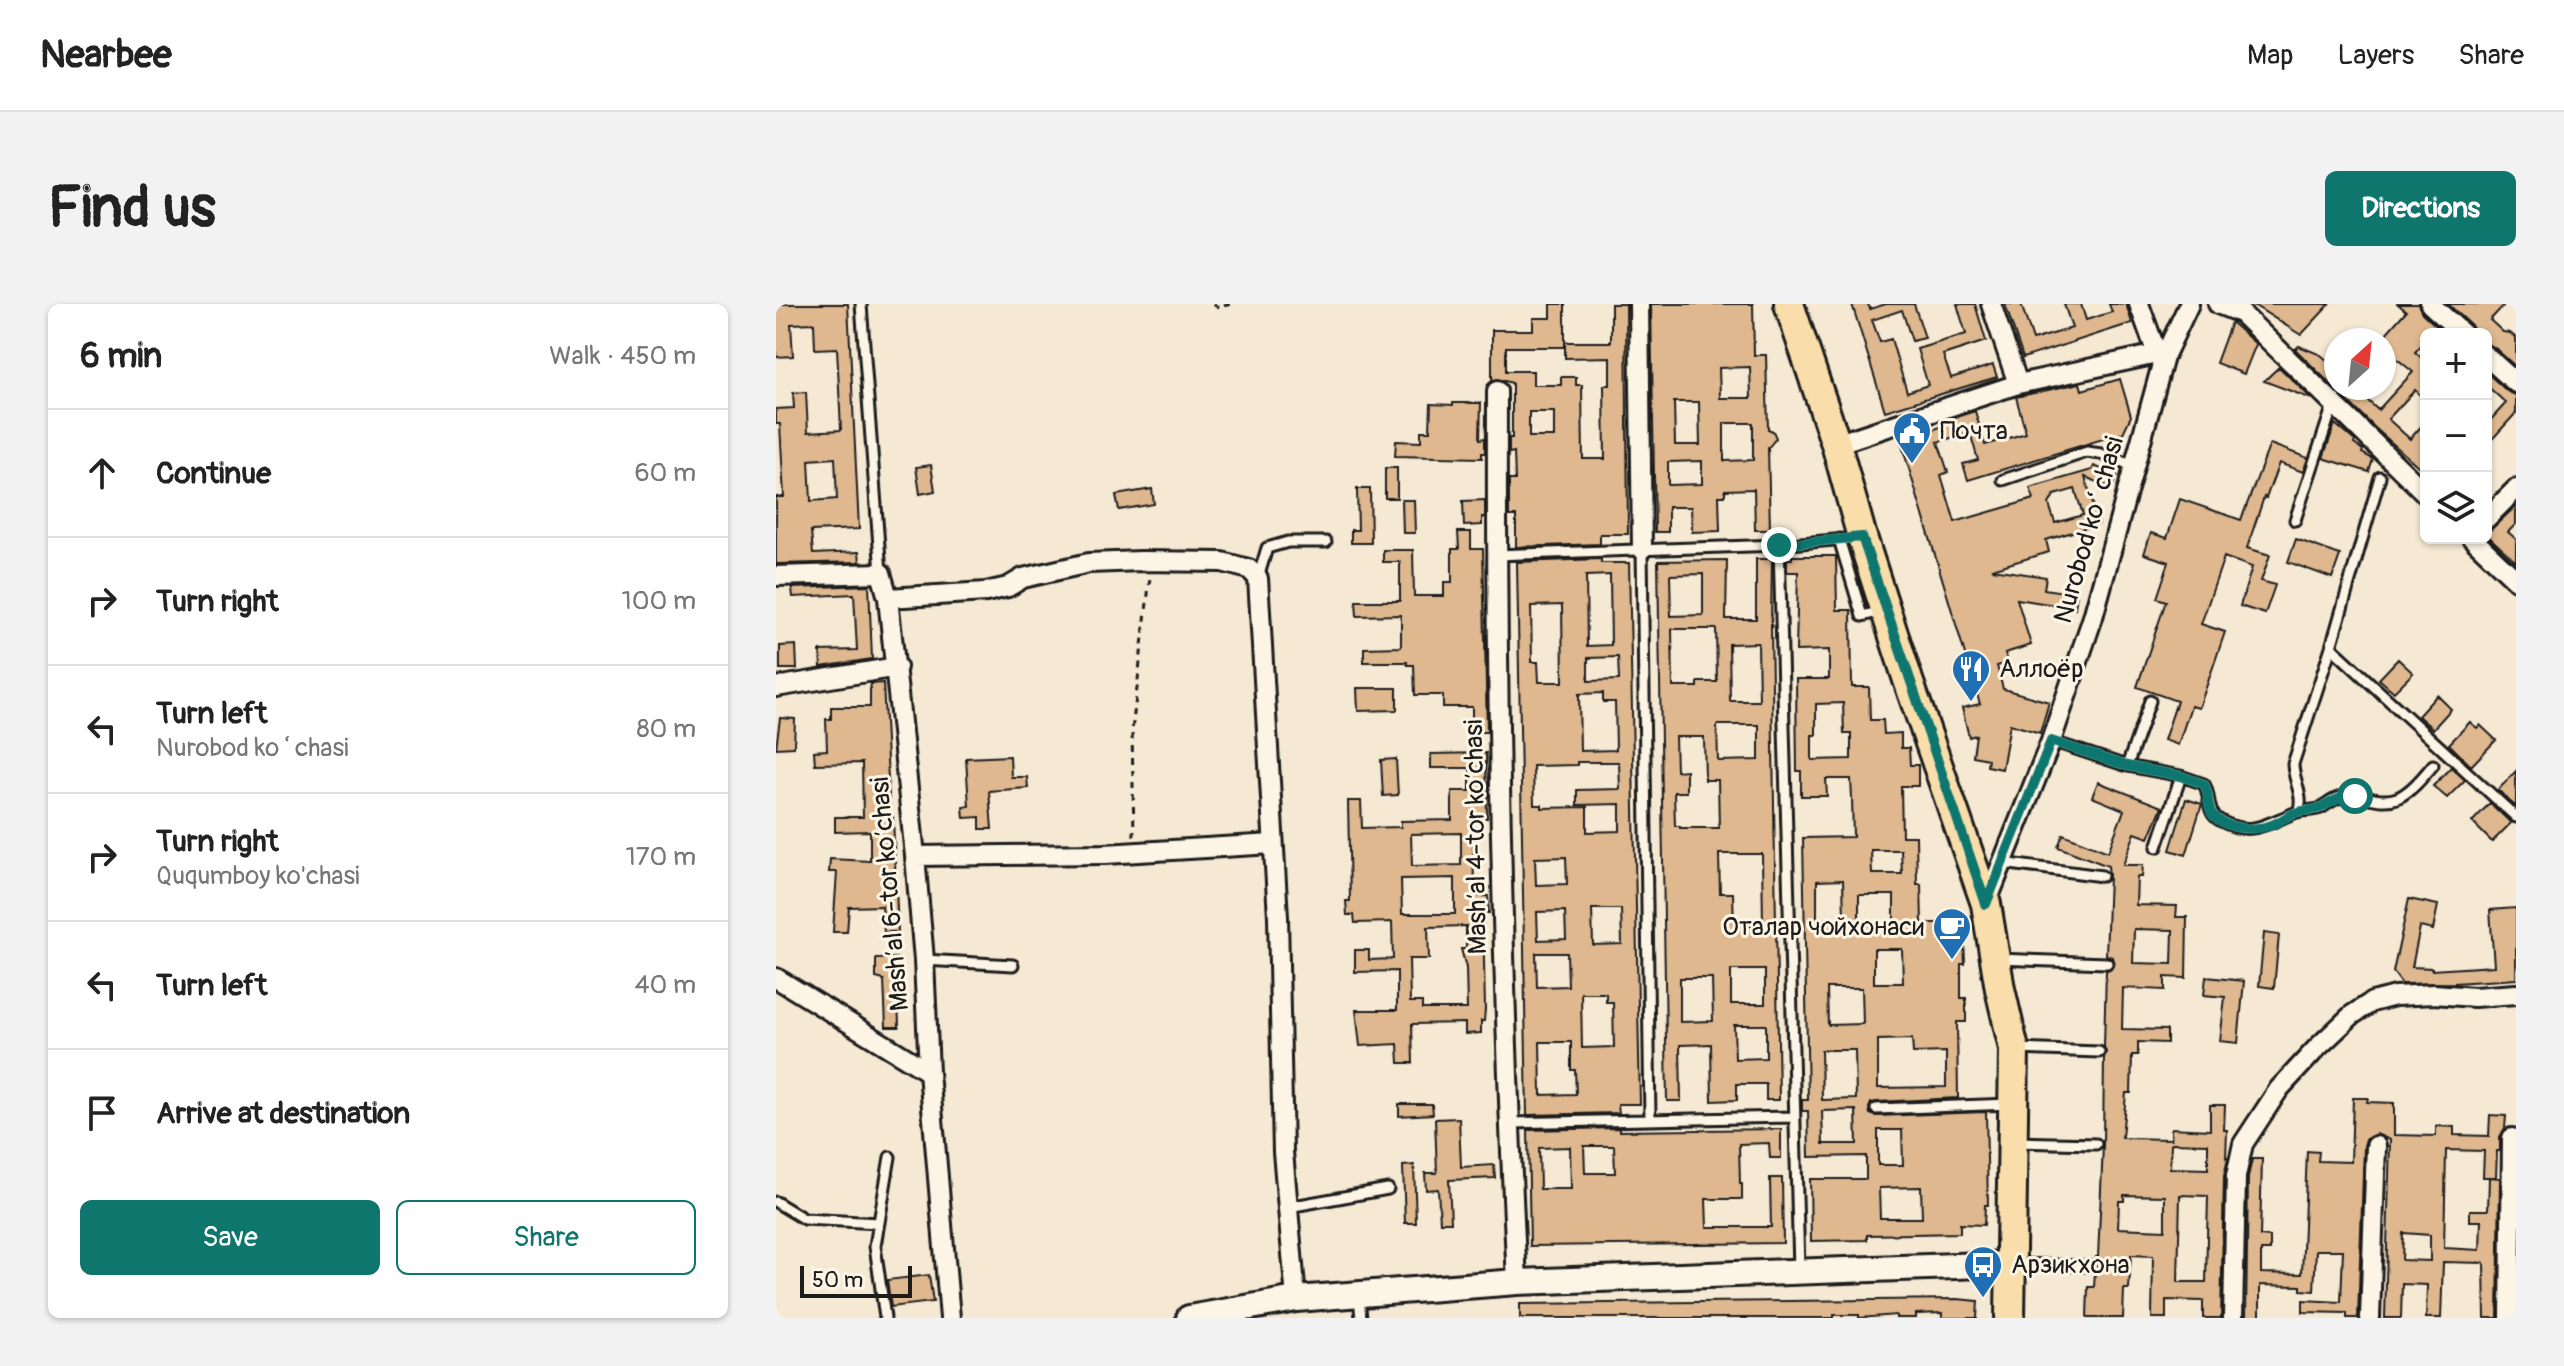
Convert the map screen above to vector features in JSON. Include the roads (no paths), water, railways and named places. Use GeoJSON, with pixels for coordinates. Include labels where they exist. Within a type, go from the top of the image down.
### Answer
{"type":"FeatureCollection","features":[{"type":"Feature","properties":{"kind":"main road"},"geometry":{"type":"LineString","coordinates":[[1789,304],[1836,444],[1850,538],[1885,610],[1986,904],[2014,1049],[2010,1318]]}},
{"type":"Feature","properties":{"kind":"street"},"geometry":{"type":"LineString","coordinates":[[1639,304],[1642,549]]}},
{"type":"Feature","properties":{"kind":"street"},"geometry":{"type":"LineString","coordinates":[[1991,304],[2018,384]]}},
{"type":"Feature","properties":{"kind":"street"},"geometry":{"type":"LineString","coordinates":[[1836,444],[2018,384],[2161,355],[2139,304]]}},
{"type":"Feature","properties":{"kind":"street","name":"Nurobod koʻchasi"},"geometry":{"type":"LineString","coordinates":[[1986,904],[2051,741],[2093,617],[2161,355],[2189,304]]}},
{"type":"Feature","properties":{"kind":"street"},"geometry":{"type":"LineString","coordinates":[[2218,304],[2241,313],[2420,488]]}},
{"type":"Feature","properties":{"kind":"street"},"geometry":{"type":"LineString","coordinates":[[2430,304],[2456,328]]}},
{"type":"Feature","properties":{"kind":"street"},"geometry":{"type":"LineString","coordinates":[[2492,361],[2516,383]]}},
{"type":"Feature","properties":{"kind":"street","name":"Mashʼal 4-tor koʼchasi"},"geometry":{"type":"LineString","coordinates":[[1497,391],[1496,555],[1509,1123],[1517,1282]]}},
{"type":"Feature","properties":{"kind":"street"},"geometry":{"type":"LineString","coordinates":[[2492,513],[2516,489]]}},
{"type":"Feature","properties":{"kind":"street"},"geometry":{"type":"LineString","coordinates":[[2478,544],[2516,580]]}},
{"type":"Feature","properties":{"kind":"street"},"geometry":{"type":"LineString","coordinates":[[888,598],[986,592],[1008,587],[1023,578],[1089,563],[1222,562],[1249,569],[1258,578],[1278,917],[1283,1152],[1296,1299]]}},
{"type":"Feature","properties":{"kind":"street"},"geometry":{"type":"LineString","coordinates":[[776,576],[881,573]]}},
{"type":"Feature","properties":{"kind":"street","name":"Mashʼal 6-tor koʼchasi"},"geometry":{"type":"LineString","coordinates":[[881,573],[888,598],[897,667],[915,856],[950,1318]]}},
{"type":"Feature","properties":{"kind":"street"},"geometry":{"type":"LineString","coordinates":[[776,687],[897,667]]}},
{"type":"Feature","properties":{"kind":"street"},"geometry":{"type":"LineString","coordinates":[[915,856],[1134,852],[1273,844]]}},
{"type":"Feature","properties":{"kind":"street"},"geometry":{"type":"LineString","coordinates":[[776,978],[929,1072]]}},
{"type":"Feature","properties":{"kind":"street"},"geometry":{"type":"LineString","coordinates":[[2233,1318],[2236,1176],[2243,1144],[2279,1089],[2352,1015],[2372,1002],[2408,995],[2474,997],[2516,994]]}},
{"type":"Feature","properties":{"kind":"street"},"geometry":{"type":"LineString","coordinates":[[2510,1318],[2512,1138]]}},
{"type":"Feature","properties":{"kind":"street"},"geometry":{"type":"LineString","coordinates":[[2370,1318],[2376,1146]]}},
{"type":"Feature","properties":{"kind":"street"},"geometry":{"type":"LineString","coordinates":[[1189,1318],[1262,1312],[1296,1299],[1517,1282],[2011,1264]]}},
{"type":"Feature","properties":{"kind":"lane"},"geometry":{"type":"LineString","coordinates":[[861,304],[881,573]]}},
{"type":"Feature","properties":{"kind":"lane"},"geometry":{"type":"LineString","coordinates":[[2295,520],[2334,402]]}},
{"type":"Feature","properties":{"kind":"lane"},"geometry":{"type":"LineString","coordinates":[[2003,480],[2087,452],[2134,466]]}},
{"type":"Feature","properties":{"kind":"lane"},"geometry":{"type":"LineString","coordinates":[[2298,812],[2301,797],[2293,776],[2293,764],[2331,647],[2380,477]]}},
{"type":"Feature","properties":{"kind":"lane"},"geometry":{"type":"LineString","coordinates":[[1496,555],[1779,545],[1850,538]]}},
{"type":"Feature","properties":{"kind":"lane"},"geometry":{"type":"LineString","coordinates":[[1258,578],[1267,548],[1288,542],[1326,542]]}},
{"type":"Feature","properties":{"kind":"lane"},"geometry":{"type":"LineString","coordinates":[[1779,545],[1799,1271]]}},
{"type":"Feature","properties":{"kind":"lane"},"geometry":{"type":"LineString","coordinates":[[1642,549],[1650,1119]]}},
{"type":"Feature","properties":{"kind":"lane"},"geometry":{"type":"LineString","coordinates":[[2331,647],[2516,817]]}},
{"type":"Feature","properties":{"kind":"lane"},"geometry":{"type":"LineString","coordinates":[[2127,766],[2150,701]]}},
{"type":"Feature","properties":{"kind":"lane"},"geometry":{"type":"LineString","coordinates":[[2051,741],[2127,766],[2181,776],[2204,784],[2209,792],[2210,811],[2218,820],[2233,826],[2252,828],[2271,825],[2298,812],[2321,808],[2343,796],[2387,801],[2401,797],[2433,765]]}},
{"type":"Feature","properties":{"kind":"lane"},"geometry":{"type":"LineString","coordinates":[[2157,847],[2181,776]]}},
{"type":"Feature","properties":{"kind":"lane"},"geometry":{"type":"LineString","coordinates":[[2002,863],[2102,876]]}},
{"type":"Feature","properties":{"kind":"lane"},"geometry":{"type":"LineString","coordinates":[[1995,958],[2107,963]]}},
{"type":"Feature","properties":{"kind":"lane"},"geometry":{"type":"LineString","coordinates":[[924,960],[1013,965]]}},
{"type":"Feature","properties":{"kind":"lane"},"geometry":{"type":"LineString","coordinates":[[2014,1049],[2099,1052]]}},
{"type":"Feature","properties":{"kind":"lane"},"geometry":{"type":"LineString","coordinates":[[1876,1109],[2014,1104]]}},
{"type":"Feature","properties":{"kind":"lane"},"geometry":{"type":"LineString","coordinates":[[1509,1123],[1794,1117]]}},
{"type":"Feature","properties":{"kind":"lane"},"geometry":{"type":"LineString","coordinates":[[2012,1142],[2096,1144]]}},
{"type":"Feature","properties":{"kind":"lane"},"geometry":{"type":"LineString","coordinates":[[885,1318],[875,1246],[890,1157]]}},
{"type":"Feature","properties":{"kind":"lane"},"geometry":{"type":"LineString","coordinates":[[1288,1207],[1388,1189]]}},
{"type":"Feature","properties":{"kind":"lane"},"geometry":{"type":"LineString","coordinates":[[776,1202],[804,1219],[879,1223]]}},
{"type":"Feature","properties":{"kind":"lane"},"geometry":{"type":"LineString","coordinates":[[2011,1264],[2089,1266]]}},
{"type":"Feature","properties":{"kind":"lane"},"geometry":{"type":"LineString","coordinates":[[1358,1293],[1361,1318]]}},
{"type":"Feature","properties":{"kind":"place","name":"Почта"},"geometry":{"type":"Point","coordinates":[1912,465]}},
{"type":"Feature","properties":{"kind":"place","name":"Аллоёр"},"geometry":{"type":"Point","coordinates":[1971,703]}},
{"type":"Feature","properties":{"kind":"place","name":"Оталар чойхонаси"},"geometry":{"type":"Point","coordinates":[1952,961]}},
{"type":"Feature","properties":{"kind":"place","name":"Арзикхона"},"geometry":{"type":"Point","coordinates":[1983,1299]}}]}
